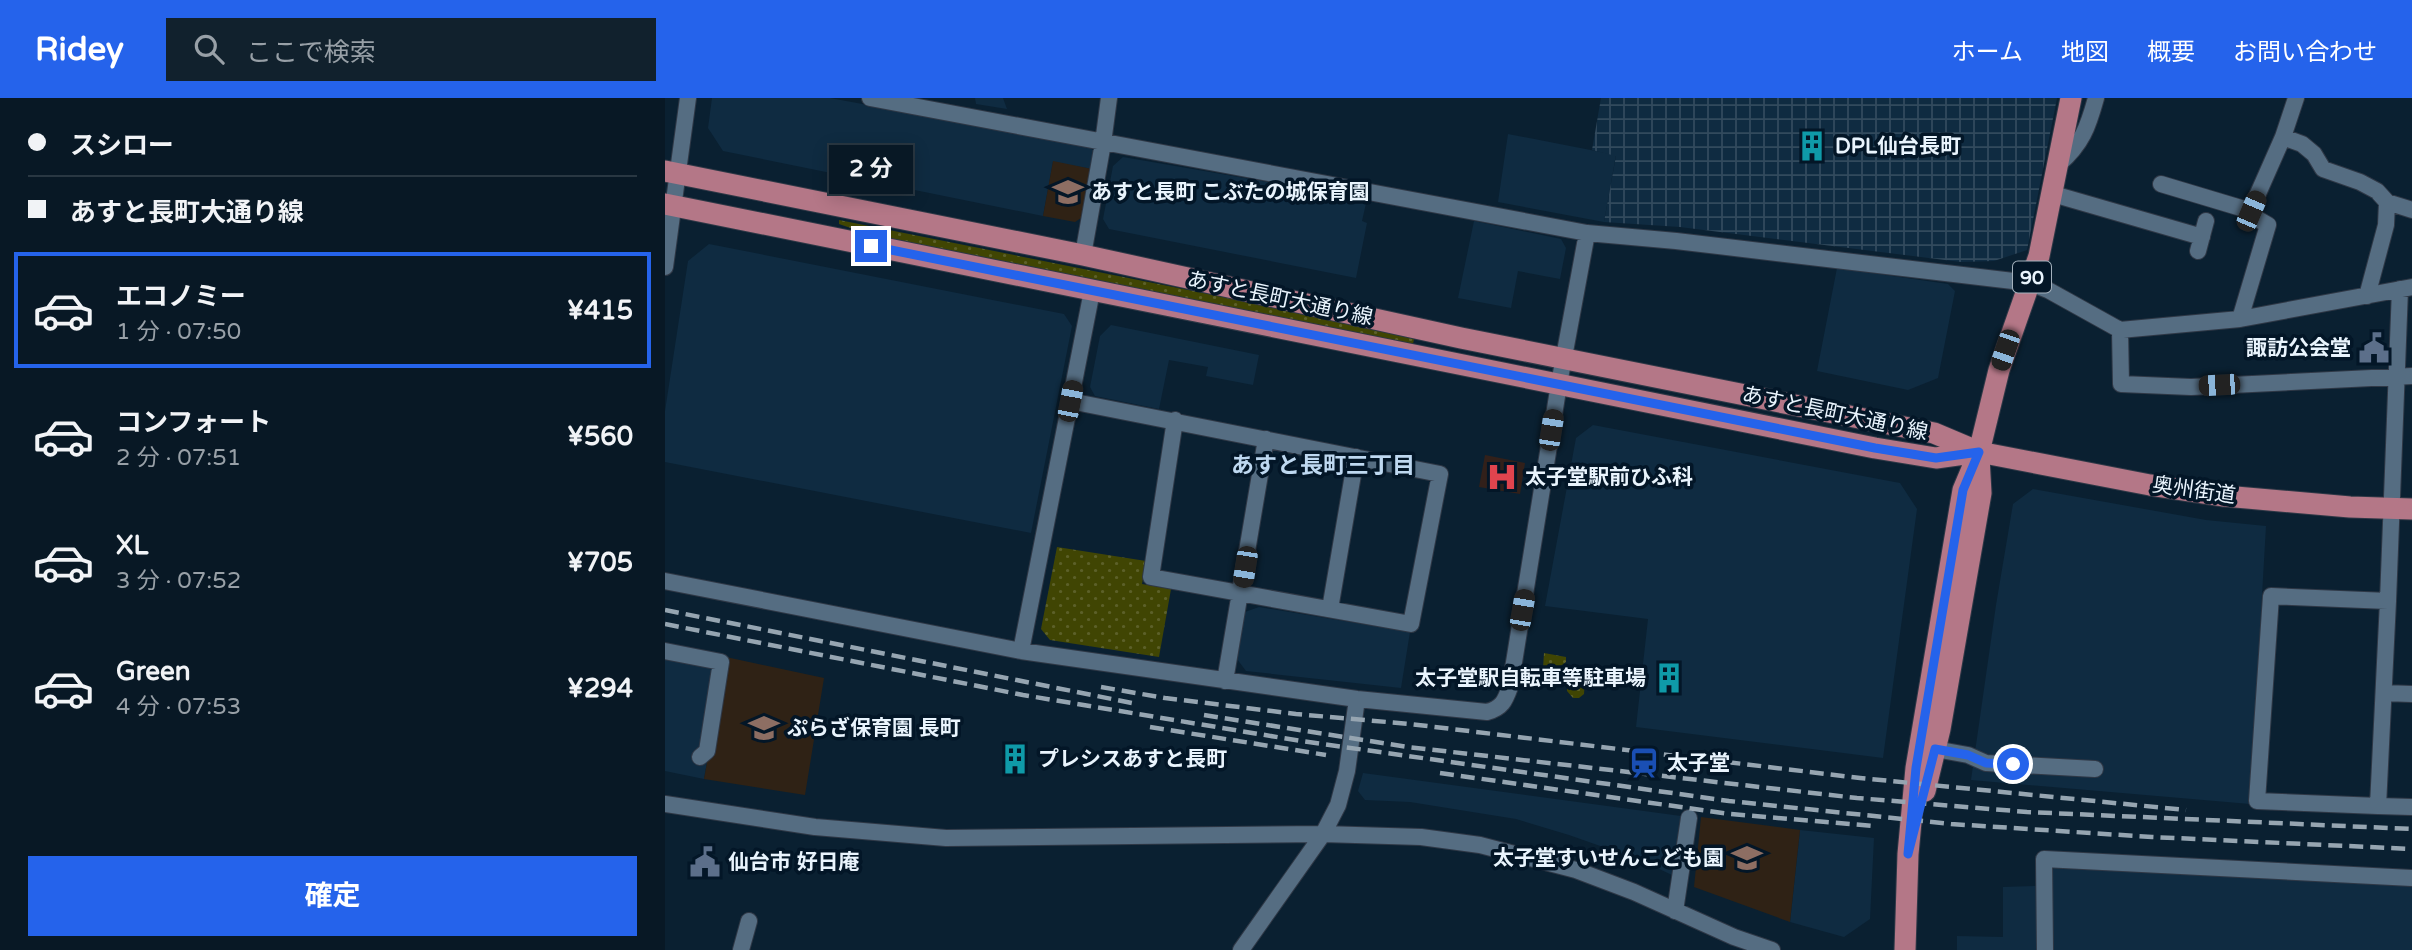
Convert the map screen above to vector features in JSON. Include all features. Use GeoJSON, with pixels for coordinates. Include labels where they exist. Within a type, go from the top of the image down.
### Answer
{"type":"FeatureCollection","features":[{"type":"Feature","properties":{"kind":"main road","name":"90"},"geometry":{"type":"LineString","coordinates":[[1905,950],[1908,854],[1916,768],[1963,490],[1979,452],[1999,370],[2039,256],[2071,98]]}},
{"type":"Feature","properties":{"kind":"main road","name":"あすと長町大通り線"},"geometry":{"type":"LineString","coordinates":[[671,173],[1934,433],[1979,452]]}},
{"type":"Feature","properties":{"kind":"main road","name":"あすと長町大通り線"},"geometry":{"type":"LineString","coordinates":[[670,205],[1936,458],[1979,452]]}},
{"type":"Feature","properties":{"kind":"main road","name":"90"},"geometry":{"type":"LineString","coordinates":[[1908,854],[1935,749],[1981,493],[1979,452]]}},
{"type":"Feature","properties":{"kind":"main road","name":"奥州街道"},"geometry":{"type":"LineString","coordinates":[[1979,452],[2150,485],[2224,496],[2402,509]]}},
{"type":"Feature","properties":{"kind":"street"},"geometry":{"type":"LineString","coordinates":[[665,267],[671,173],[688,98]]}},
{"type":"Feature","properties":{"kind":"street"},"geometry":{"type":"LineString","coordinates":[[870,98],[1587,233],[2030,283],[2048,290],[2120,330],[2241,320],[2406,288],[2402,509],[2388,601],[2378,806]]}},
{"type":"Feature","properties":{"kind":"street"},"geometry":{"type":"LineString","coordinates":[[1083,256],[1109,98]]}},
{"type":"Feature","properties":{"kind":"street"},"geometry":{"type":"LineString","coordinates":[[2059,164],[2076,149],[2097,98]]}},
{"type":"Feature","properties":{"kind":"street"},"geometry":{"type":"LineString","coordinates":[[2241,320],[2268,225],[2249,214],[2283,137],[2296,98]]}},
{"type":"Feature","properties":{"kind":"street"},"geometry":{"type":"LineString","coordinates":[[2283,137],[2302,144],[2314,154],[2323,169],[2360,182],[2377,191],[2387,202],[2412,209]]}},
{"type":"Feature","properties":{"kind":"street"},"geometry":{"type":"LineString","coordinates":[[2161,184],[2251,211]]}},
{"type":"Feature","properties":{"kind":"street"},"geometry":{"type":"LineString","coordinates":[[2053,194],[2202,236]]}},
{"type":"Feature","properties":{"kind":"street"},"geometry":{"type":"LineString","coordinates":[[2367,296],[2386,225],[2387,202]]}},
{"type":"Feature","properties":{"kind":"street"},"geometry":{"type":"LineString","coordinates":[[665,580],[1021,650],[1357,699],[1487,712],[1502,706],[1510,687],[1559,384],[1587,233]]}},
{"type":"Feature","properties":{"kind":"street"},"geometry":{"type":"LineString","coordinates":[[1021,650],[1092,291]]}},
{"type":"Feature","properties":{"kind":"street"},"geometry":{"type":"LineString","coordinates":[[2120,330],[2121,384],[2191,387],[2405,376]]}},
{"type":"Feature","properties":{"kind":"street"},"geometry":{"type":"LineString","coordinates":[[1070,401],[1175,420],[1440,474],[1411,624],[1151,577],[1175,420]]}},
{"type":"Feature","properties":{"kind":"street"},"geometry":{"type":"LineString","coordinates":[[1225,681],[1266,439]]}},
{"type":"Feature","properties":{"kind":"street"},"geometry":{"type":"LineString","coordinates":[[1330,609],[1356,457]]}},
{"type":"Feature","properties":{"kind":"street"},"geometry":{"type":"LineString","coordinates":[[2388,601],[2271,596],[2257,801],[2412,807]]}},
{"type":"Feature","properties":{"kind":"street"},"geometry":{"type":"LineString","coordinates":[[665,651],[721,662],[707,751],[700,757]]}},
{"type":"Feature","properties":{"kind":"street"},"geometry":{"type":"LineString","coordinates":[[2384,693],[2412,694]]}},
{"type":"Feature","properties":{"kind":"street"},"geometry":{"type":"LineString","coordinates":[[1241,950],[1323,834],[1338,805],[1347,771],[1357,699]]}},
{"type":"Feature","properties":{"kind":"street"},"geometry":{"type":"LineString","coordinates":[[1935,749],[1968,755],[1986,763],[2095,769]]}},
{"type":"Feature","properties":{"kind":"street"},"geometry":{"type":"LineString","coordinates":[[665,804],[815,827],[946,838],[1323,834],[1421,837],[1480,845],[1576,870],[1734,937],[1772,950]]}},
{"type":"Feature","properties":{"kind":"street"},"geometry":{"type":"LineString","coordinates":[[1675,911],[1689,818]]}},
{"type":"Feature","properties":{"kind":"street"},"geometry":{"type":"LineString","coordinates":[[2045,950],[2044,859],[2412,878]]}},
{"type":"Feature","properties":{"kind":"street"},"geometry":{"type":"LineString","coordinates":[[741,950],[749,921]]}},
{"type":"Feature","properties":{"kind":"shaded area"},"geometry":{"type":"Polygon","coordinates":[[[712,98],[830,98],[1090,146],[1095,153],[1092,169],[1053,162],[1043,216],[723,151],[708,128],[712,98]]]}},
{"type":"Feature","properties":{"kind":"shaded area"},"geometry":{"type":"Polygon","coordinates":[[[975,98],[1003,98],[1007,109],[976,104],[975,98]]]}},
{"type":"Feature","properties":{"kind":"shaded area","name":"DPL仙台長町"},"geometry":{"type":"Polygon","coordinates":[[[1601,98],[2057,98],[2027,250],[1994,261],[1961,262],[1680,227],[1604,222],[1616,156],[1592,150],[1601,98]]]}},
{"type":"Feature","properties":{"kind":"shaded area"},"geometry":{"type":"Polygon","coordinates":[[[1508,134],[1616,155],[1604,222],[1498,202],[1508,134]]]}},
{"type":"Feature","properties":{"kind":"shaded area"},"geometry":{"type":"Polygon","coordinates":[[[1123,157],[1367,199],[1362,221],[1367,223],[1356,278],[1109,229],[1103,219],[1113,166],[1123,157]]]}},
{"type":"Feature","properties":{"kind":"shaded area","name":"あすと長町 こぶたの城保育園"},"geometry":{"type":"Polygon","coordinates":[[[1053,161],[1092,169],[1084,216],[1075,222],[1043,216],[1053,161]]]}},
{"type":"Feature","properties":{"kind":"shaded area"},"geometry":{"type":"Polygon","coordinates":[[[1474,221],[1561,239],[1566,248],[1560,279],[1518,271],[1511,308],[1458,298],[1474,221]]]}},
{"type":"Feature","properties":{"kind":"shaded area"},"geometry":{"type":"Polygon","coordinates":[[[709,244],[1064,314],[1072,326],[1031,533],[665,462],[665,411],[688,261],[709,244]]]}},
{"type":"Feature","properties":{"kind":"shaded area"},"geometry":{"type":"Polygon","coordinates":[[[1837,268],[1948,284],[1955,291],[1938,378],[1908,390],[1817,371],[1837,268]]]}},
{"type":"Feature","properties":{"kind":"shaded area"},"geometry":{"type":"Polygon","coordinates":[[[1111,325],[1259,355],[1253,385],[1206,376],[1208,367],[1169,360],[1159,409],[1095,396],[1090,387],[1100,336],[1111,325]]]}},
{"type":"Feature","properties":{"kind":"shaded area"},"geometry":{"type":"Polygon","coordinates":[[[1593,425],[1900,483],[1917,509],[1883,758],[1636,727],[1648,619],[1545,606],[1576,438],[1593,425]]]}},
{"type":"Feature","properties":{"kind":"shaded area","name":"太子堂駅前ひふ科"},"geometry":{"type":"Polygon","coordinates":[[[1485,455],[1525,463],[1520,494],[1479,487],[1485,455]]]}},
{"type":"Feature","properties":{"kind":"shaded area"},"geometry":{"type":"Polygon","coordinates":[[[2033,489],[2206,520],[2266,526],[2250,804],[1971,780],[2013,504],[2033,489]]]}},
{"type":"Feature","properties":{"kind":"shaded area"},"geometry":{"type":"Polygon","coordinates":[[[1259,607],[1410,632],[1401,688],[1246,671],[1237,659],[1245,612],[1259,607]]]}},
{"type":"Feature","properties":{"kind":"shaded area"},"geometry":{"type":"Polygon","coordinates":[[[665,645],[726,657],[704,779],[665,771],[665,645]]]}},
{"type":"Feature","properties":{"kind":"shaded area","name":"ぷらざ保育園 長町"},"geometry":{"type":"Polygon","coordinates":[[[726,657],[824,678],[805,795],[704,779],[726,657]]]}},
{"type":"Feature","properties":{"kind":"shaded area"},"geometry":{"type":"Polygon","coordinates":[[[1363,773],[1681,816],[1672,875],[1640,860],[1516,819],[1410,802],[1365,800],[1358,791],[1363,773]]]}},
{"type":"Feature","properties":{"kind":"shaded area","name":"太子堂すいせんこども園"},"geometry":{"type":"Polygon","coordinates":[[[1701,817],[1800,830],[1790,922],[1694,887],[1701,817]]]}},
{"type":"Feature","properties":{"kind":"shaded area"},"geometry":{"type":"Polygon","coordinates":[[[1800,830],[1874,838],[1870,919],[1844,937],[1790,922],[1800,830]]]}},
{"type":"Feature","properties":{"kind":"shaded area"},"geometry":{"type":"Polygon","coordinates":[[[2057,864],[2412,883],[2412,950],[2050,950],[2049,875],[2057,864]]]}},
{"type":"Feature","properties":{"kind":"shaded area"},"geometry":{"type":"Polygon","coordinates":[[[2036,886],[2037,950],[1957,950],[1957,936],[2003,937],[2003,887],[2036,886]]]}},
{"type":"Feature","properties":{"kind":"green space"},"geometry":{"type":"Polygon","coordinates":[[[839,220],[1373,327],[1414,339],[1413,344],[868,234],[839,224],[839,220]]]}},
{"type":"Feature","properties":{"kind":"green space"},"geometry":{"type":"Polygon","coordinates":[[[1057,547],[1146,561],[1142,584],[1171,589],[1159,657],[1050,640],[1041,629],[1057,547]]]}},
{"type":"Feature","properties":{"kind":"green space"},"geometry":{"type":"Polygon","coordinates":[[[1544,653],[1566,657],[1566,662],[1542,683],[1544,653]]]}},
{"type":"Feature","properties":{"kind":"green space"},"geometry":{"type":"Polygon","coordinates":[[[1586,665],[1584,694],[1573,698],[1567,691],[1567,686],[1586,665]]]}},
{"type":"Feature","properties":{"kind":"railway"},"geometry":{"type":"LineString","coordinates":[[665,610],[1132,703]]}},
{"type":"Feature","properties":{"kind":"railway"},"geometry":{"type":"LineString","coordinates":[[665,624],[1023,695],[1301,741],[1729,801],[1951,824],[2412,849]]}},
{"type":"Feature","properties":{"kind":"railway"},"geometry":{"type":"LineString","coordinates":[[1101,687],[1165,698],[1296,714],[1410,724],[1860,778],[2186,810]]}},
{"type":"Feature","properties":{"kind":"railway"},"geometry":{"type":"LineString","coordinates":[[1204,715],[1408,747],[1857,798],[2027,812],[2412,829]]}},
{"type":"Feature","properties":{"kind":"railway"},"geometry":{"type":"LineString","coordinates":[[1150,727],[1326,755]]}},
{"type":"Feature","properties":{"kind":"railway"},"geometry":{"type":"LineString","coordinates":[[1440,773],[1730,814],[1874,826]]}},
{"type":"Feature","properties":{"kind":"place","name":"DPL仙台長町"},"geometry":{"type":"Point","coordinates":[1812,146]}},
{"type":"Feature","properties":{"kind":"place","name":"あすと長町 こぶたの城保育園"},"geometry":{"type":"Point","coordinates":[1068,192]}},
{"type":"Feature","properties":{"kind":"place","name":"諏訪公会堂"},"geometry":{"type":"Point","coordinates":[2374,348]}},
{"type":"Feature","properties":{"kind":"place","name":"太子堂駅前ひふ科"},"geometry":{"type":"Point","coordinates":[1502,477]}},
{"type":"Feature","properties":{"kind":"place","name":"太子堂駅自転車等駐車場"},"geometry":{"type":"Point","coordinates":[1669,678]}},
{"type":"Feature","properties":{"kind":"place","name":"ぷらざ保育園 長町"},"geometry":{"type":"Point","coordinates":[764,728]}},
{"type":"Feature","properties":{"kind":"place","name":"プレシスあすと長町"},"geometry":{"type":"Point","coordinates":[1015,759]}},
{"type":"Feature","properties":{"kind":"place","name":"太子堂"},"geometry":{"type":"Point","coordinates":[1644,763]}},
{"type":"Feature","properties":{"kind":"place","name":"太子堂すいせんこども園"},"geometry":{"type":"Point","coordinates":[1747,858]}},
{"type":"Feature","properties":{"kind":"place","name":"仙台市 好日庵"},"geometry":{"type":"Point","coordinates":[705,862]}},
{"type":"Feature","properties":{"kind":"district","name":"あすと長町三丁目"},"geometry":{"type":"Point","coordinates":[1323,465]}},
{"type":"Feature","properties":{"kind":"route"},"geometry":{"type":"LineString","coordinates":[[871,246],[1875,448],[1936,458],[1979,452],[1963,490],[1916,768],[1908,854],[1935,749],[1968,755],[1986,763],[2013,764]]}}]}
